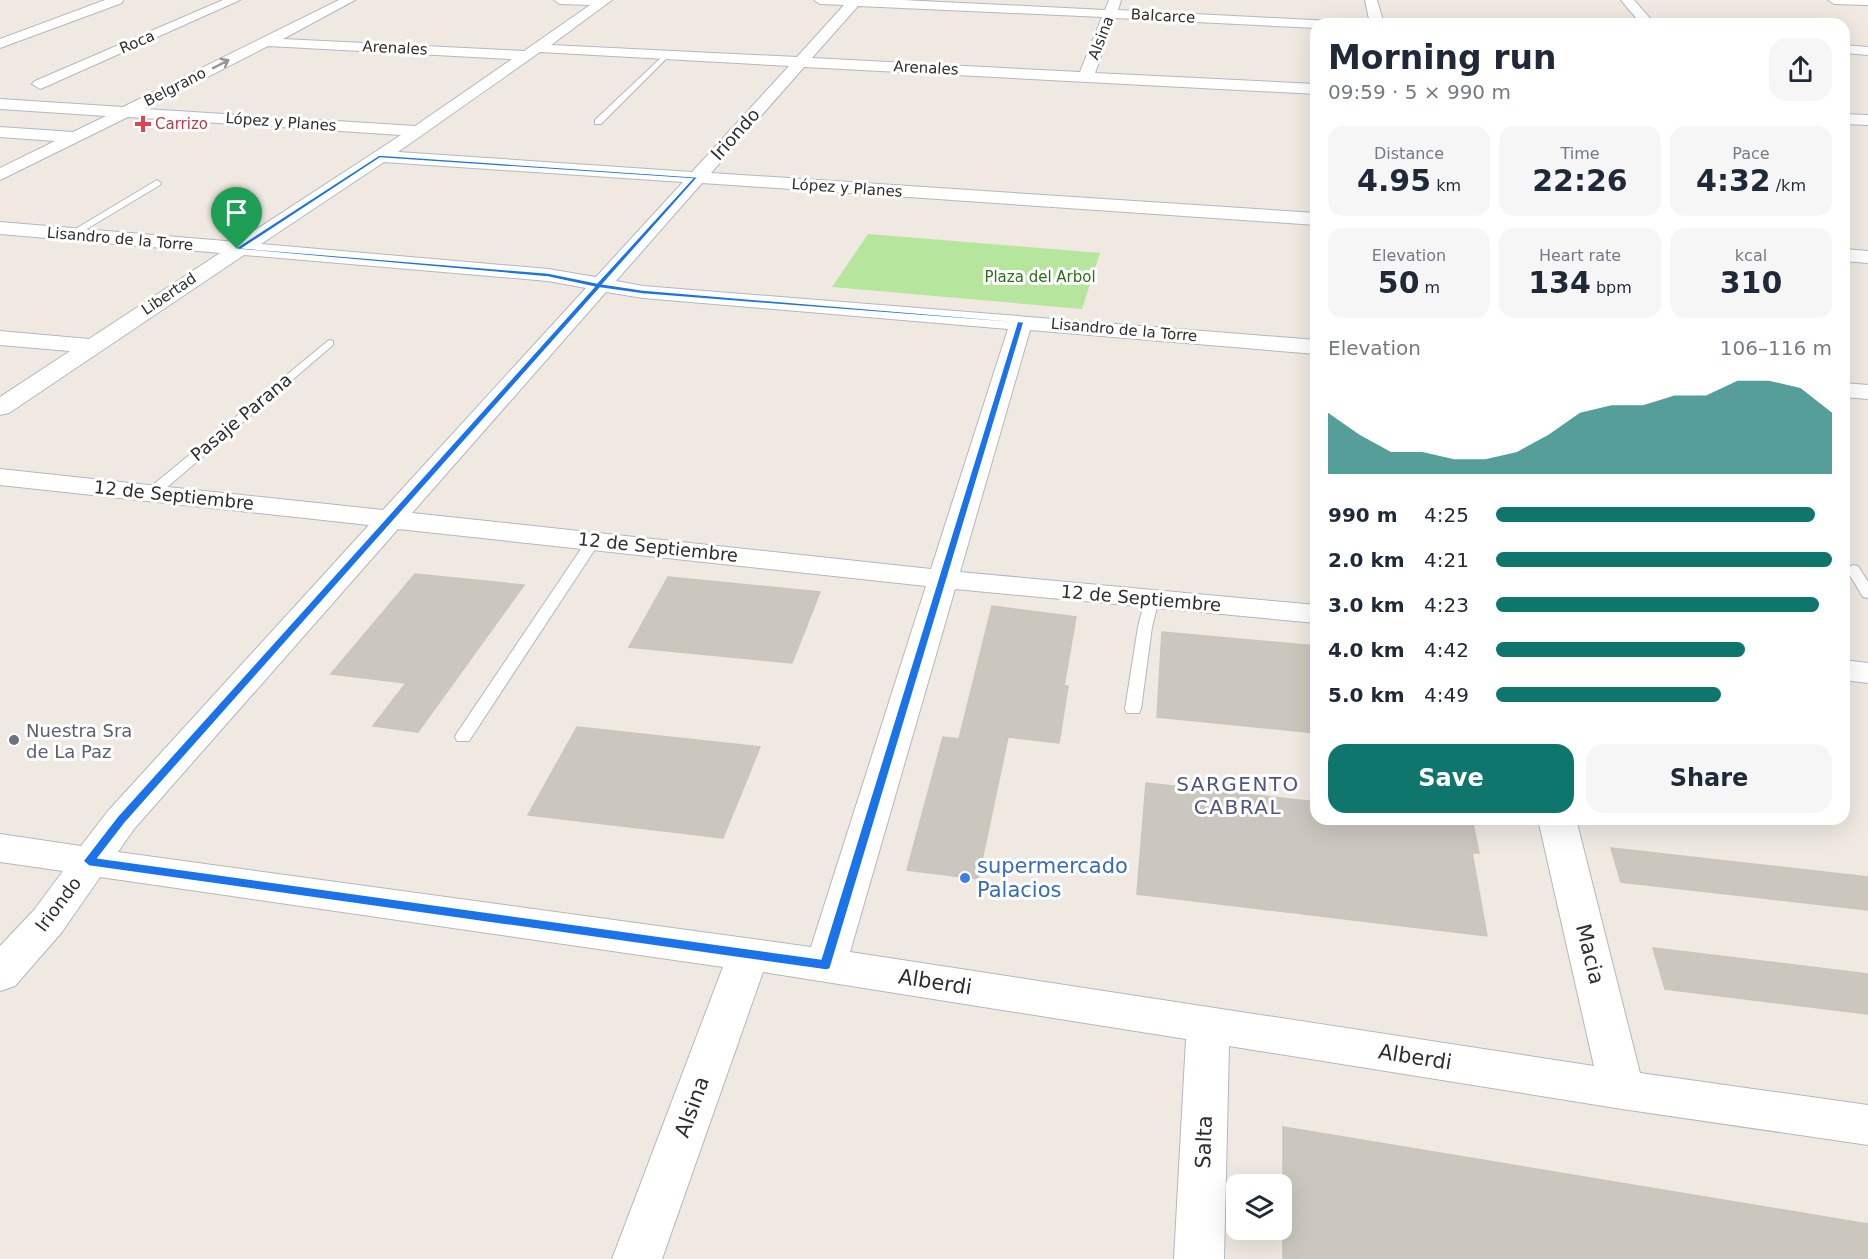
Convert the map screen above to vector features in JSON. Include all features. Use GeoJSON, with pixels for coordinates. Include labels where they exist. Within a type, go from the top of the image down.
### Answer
{"type":"FeatureCollection","features":[{"type":"Feature","properties":{"kind":"street"},"geometry":{"type":"LineString","coordinates":[[0,44],[117,0]]}},
{"type":"Feature","properties":{"kind":"street","name":"Roca"},"geometry":{"type":"LineString","coordinates":[[40,84],[234,0]]}},
{"type":"Feature","properties":{"kind":"street","name":"Belgrano"},"geometry":{"type":"LineString","coordinates":[[0,174],[349,0]]}},
{"type":"Feature","properties":{"kind":"street"},"geometry":{"type":"LineString","coordinates":[[560,0],[605,1]]}},
{"type":"Feature","properties":{"kind":"street","name":"Balcarce"},"geometry":{"type":"LineString","coordinates":[[820,0],[1113,7],[1310,23]]}},
{"type":"Feature","properties":{"kind":"street"},"geometry":{"type":"LineString","coordinates":[[1371,0],[1376,18]]}},
{"type":"Feature","properties":{"kind":"street"},"geometry":{"type":"LineString","coordinates":[[1627,0],[1643,18]]}},
{"type":"Feature","properties":{"kind":"street"},"geometry":{"type":"LineString","coordinates":[[1834,0],[1868,2]]}},
{"type":"Feature","properties":{"kind":"street","name":"Libertad"},"geometry":{"type":"LineString","coordinates":[[0,408],[418,130],[605,1]]}},
{"type":"Feature","properties":{"kind":"street","name":"Iriondo"},"geometry":{"type":"LineString","coordinates":[[0,974],[48,921],[89,861],[121,820],[856,1]]}},
{"type":"Feature","properties":{"kind":"street","name":"Alsina"},"geometry":{"type":"LineString","coordinates":[[1086,76],[1113,7]]}},
{"type":"Feature","properties":{"kind":"street","name":"Arenales"},"geometry":{"type":"LineString","coordinates":[[266,42],[668,55],[1310,89]]}},
{"type":"Feature","properties":{"kind":"street"},"geometry":{"type":"LineString","coordinates":[[1850,50],[1868,51]]}},
{"type":"Feature","properties":{"kind":"street","name":"López y Planes"},"geometry":{"type":"LineString","coordinates":[[0,104],[418,130]]}},
{"type":"Feature","properties":{"kind":"street"},"geometry":{"type":"LineString","coordinates":[[1850,119],[1868,120]]}},
{"type":"Feature","properties":{"kind":"street"},"geometry":{"type":"LineString","coordinates":[[0,132],[74,137]]}},
{"type":"Feature","properties":{"kind":"street","name":"López y Planes"},"geometry":{"type":"LineString","coordinates":[[379,156],[1310,219]]}},
{"type":"Feature","properties":{"kind":"street","name":"Lisandro de la Torre"},"geometry":{"type":"LineString","coordinates":[[0,228],[548,275],[599,286],[643,292],[1310,346]]}},
{"type":"Feature","properties":{"kind":"street"},"geometry":{"type":"LineString","coordinates":[[1850,256],[1868,257]]}},
{"type":"Feature","properties":{"kind":"street"},"geometry":{"type":"LineString","coordinates":[[826,965],[1021,322]]}},
{"type":"Feature","properties":{"kind":"street"},"geometry":{"type":"LineString","coordinates":[[0,338],[91,346]]}},
{"type":"Feature","properties":{"kind":"street"},"geometry":{"type":"LineString","coordinates":[[1850,390],[1868,392]]}},
{"type":"Feature","properties":{"kind":"street","name":"12 de Septiembre"},"geometry":{"type":"LineString","coordinates":[[0,477],[943,579],[1310,613]]}},
{"type":"Feature","properties":{"kind":"street"},"geometry":{"type":"LineString","coordinates":[[1850,671],[1868,673]]}},
{"type":"Feature","properties":{"kind":"street","name":"Macia"},"geometry":{"type":"LineString","coordinates":[[1558,825],[1622,1090]]}},
{"type":"Feature","properties":{"kind":"street","name":"Alberdi"},"geometry":{"type":"LineString","coordinates":[[0,848],[748,956],[826,965],[1622,1090],[1868,1125]]}},
{"type":"Feature","properties":{"kind":"street","name":"Alsina"},"geometry":{"type":"LineString","coordinates":[[637,1259],[748,956]]}},
{"type":"Feature","properties":{"kind":"street","name":"Salta"},"geometry":{"type":"LineString","coordinates":[[1199,1259],[1208,1024]]}},
{"type":"Feature","properties":{"kind":"lane"},"geometry":{"type":"LineString","coordinates":[[598,122],[668,55]]}},
{"type":"Feature","properties":{"kind":"lane"},"geometry":{"type":"LineString","coordinates":[[72,234],[157,183]]}},
{"type":"Feature","properties":{"kind":"lane","name":"Pasaje Parana"},"geometry":{"type":"LineString","coordinates":[[153,492],[329,343]]}},
{"type":"Feature","properties":{"kind":"lane"},"geometry":{"type":"LineString","coordinates":[[463,737],[594,540]]}},
{"type":"Feature","properties":{"kind":"lane"},"geometry":{"type":"LineString","coordinates":[[1853,569],[1868,594]]}},
{"type":"Feature","properties":{"kind":"lane"},"geometry":{"type":"LineString","coordinates":[[1133,709],[1144,627],[1152,599]]}},
{"type":"Feature","properties":{"kind":"green space","name":"Plaza del Arbol"},"geometry":{"type":"Polygon","coordinates":[[[868,234],[1100,253],[1082,309],[832,287],[868,234]]]}},
{"type":"Feature","properties":{"kind":"building"},"geometry":{"type":"Polygon","coordinates":[[[415,574],[524,585],[418,732],[373,726],[406,683],[331,674],[415,574]]]}},
{"type":"Feature","properties":{"kind":"building"},"geometry":{"type":"Polygon","coordinates":[[[668,577],[820,592],[792,663],[629,647],[668,577]]]}},
{"type":"Feature","properties":{"kind":"building"},"geometry":{"type":"Polygon","coordinates":[[[992,606],[1076,617],[1064,686],[1068,686],[1059,743],[1008,737],[978,879],[907,870],[943,737],[959,739],[992,606]]]}},
{"type":"Feature","properties":{"kind":"building"},"geometry":{"type":"Polygon","coordinates":[[[1162,632],[1310,645],[1310,732],[1157,717],[1162,632]]]}},
{"type":"Feature","properties":{"kind":"building"},"geometry":{"type":"Polygon","coordinates":[[[577,727],[760,747],[723,838],[528,815],[577,727]]]}},
{"type":"Feature","properties":{"kind":"building"},"geometry":{"type":"Polygon","coordinates":[[[1146,783],[1310,801],[1310,825],[1473,825],[1479,853],[1472,853],[1487,936],[1137,894],[1146,783]]]}},
{"type":"Feature","properties":{"kind":"building"},"geometry":{"type":"Polygon","coordinates":[[[1611,848],[1868,877],[1868,910],[1621,882],[1611,848]]]}},
{"type":"Feature","properties":{"kind":"building"},"geometry":{"type":"Polygon","coordinates":[[[1653,948],[1868,974],[1868,1014],[1665,989],[1653,948]]]}},
{"type":"Feature","properties":{"kind":"building"},"geometry":{"type":"Polygon","coordinates":[[[1283,1127],[1868,1224],[1868,1259],[1283,1259],[1283,1240],[1292,1240],[1292,1174],[1283,1174],[1283,1127]]]}},
{"type":"Feature","properties":{"kind":"place","name":"Carrizo"},"geometry":{"type":"Point","coordinates":[143,124]}},
{"type":"Feature","properties":{"kind":"place","name":"Nuestra Sra de La Paz"},"geometry":{"type":"Point","coordinates":[14,740]}},
{"type":"Feature","properties":{"kind":"place","name":"supermercado Palacios"},"geometry":{"type":"Point","coordinates":[965,878]}},
{"type":"Feature","properties":{"kind":"district","name":"SARGENTO CABRAL"},"geometry":{"type":"Point","coordinates":[1238,796]}},
{"type":"Feature","properties":{"kind":"route"},"geometry":{"type":"LineString","coordinates":[[237,249],[379,156],[696,178],[599,286],[643,292],[1021,322],[826,965],[507,922],[89,861],[121,820],[599,286],[548,275],[237,249]]}}]}
